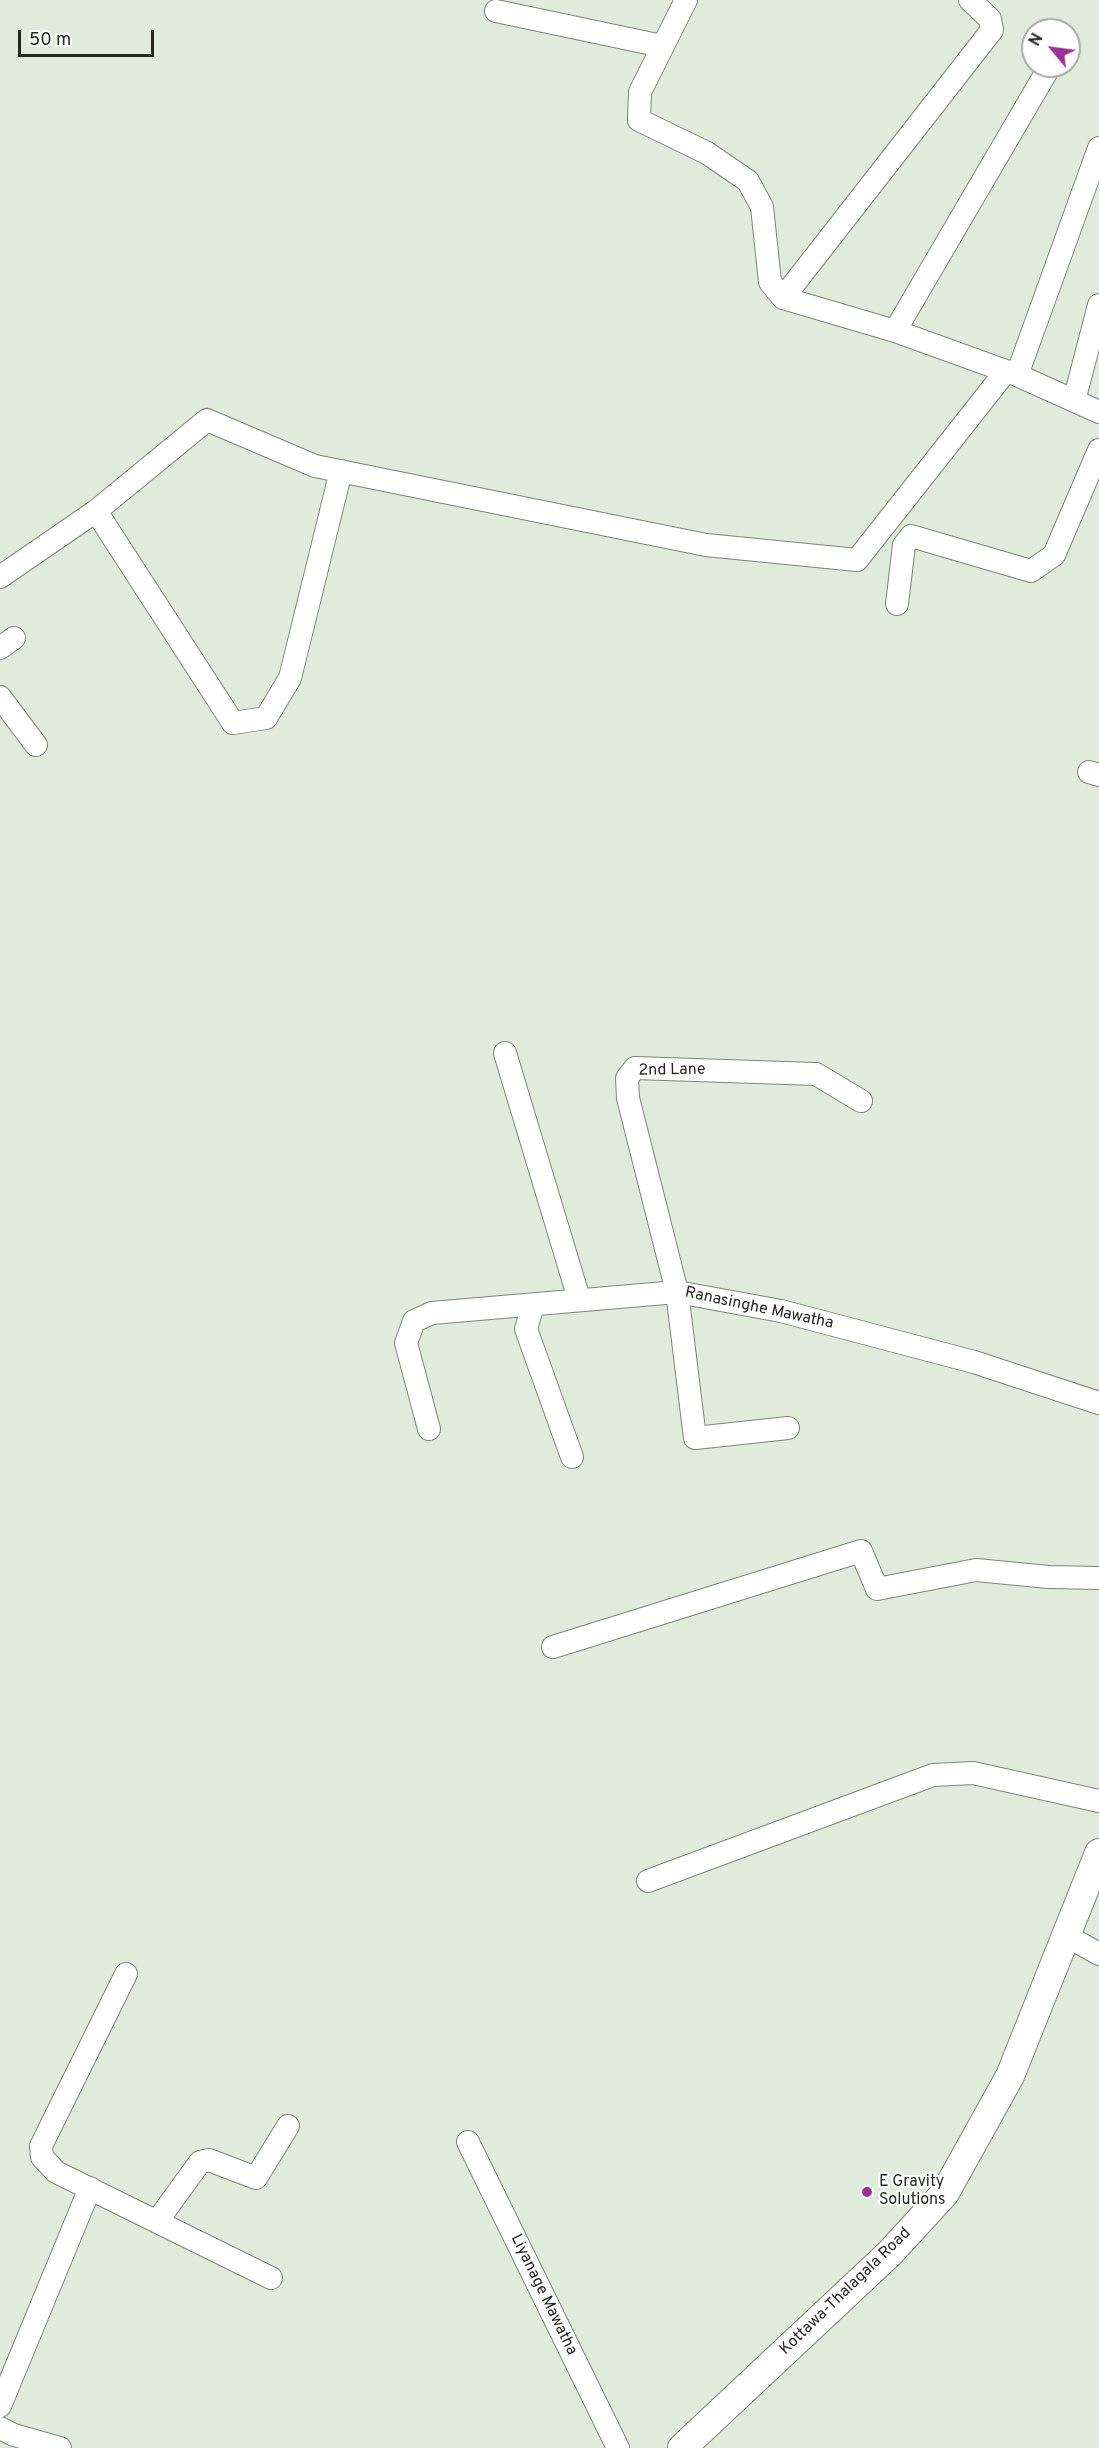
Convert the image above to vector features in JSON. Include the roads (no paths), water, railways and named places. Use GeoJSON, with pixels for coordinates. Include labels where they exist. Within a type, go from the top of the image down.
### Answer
{"type":"FeatureCollection","features":[{"type":"Feature","properties":{"kind":"main road","name":"Kottawa-Thalagala Road"},"geometry":{"type":"LineString","coordinates":[[682,2448],[890,2253],[945,2193],[1010,2076],[1099,1853]]}},
{"type":"Feature","properties":{"kind":"street"},"geometry":{"type":"LineString","coordinates":[[686,0],[640,92],[639,120],[707,153],[748,181],[762,207],[770,282],[783,298],[896,331],[1011,373],[1099,412]]}},
{"type":"Feature","properties":{"kind":"street"},"geometry":{"type":"LineString","coordinates":[[783,298],[992,30],[990,19],[970,0]]}},
{"type":"Feature","properties":{"kind":"street"},"geometry":{"type":"LineString","coordinates":[[496,10],[662,46]]}},
{"type":"Feature","properties":{"kind":"street"},"geometry":{"type":"LineString","coordinates":[[896,331],[1043,78]]}},
{"type":"Feature","properties":{"kind":"street"},"geometry":{"type":"LineString","coordinates":[[0,577],[96,511],[207,420],[315,466],[706,545],[857,560],[1011,373],[1099,148]]}},
{"type":"Feature","properties":{"kind":"street"},"geometry":{"type":"LineString","coordinates":[[1074,401],[1099,305]]}},
{"type":"Feature","properties":{"kind":"street"},"geometry":{"type":"LineString","coordinates":[[897,604],[904,545],[911,536],[1031,571],[1053,555],[1099,450]]}},
{"type":"Feature","properties":{"kind":"street"},"geometry":{"type":"LineString","coordinates":[[96,511],[233,723],[255,720],[266,718],[290,678],[341,471]]}},
{"type":"Feature","properties":{"kind":"street"},"geometry":{"type":"LineString","coordinates":[[0,697],[36,745]]}},
{"type":"Feature","properties":{"kind":"street"},"geometry":{"type":"LineString","coordinates":[[505,1053],[579,1299]]}},
{"type":"Feature","properties":{"kind":"street","name":"2nd Lane"},"geometry":{"type":"LineString","coordinates":[[677,1292],[628,1098],[627,1078],[634,1068],[816,1074],[861,1101]]}},
{"type":"Feature","properties":{"kind":"street"},"geometry":{"type":"LineString","coordinates":[[677,1292],[695,1438],[788,1428]]}},
{"type":"Feature","properties":{"kind":"street","name":"Ranasinghe Mawatha"},"geometry":{"type":"LineString","coordinates":[[429,1429],[406,1343],[414,1321],[432,1312],[677,1292],[782,1311],[974,1362],[1099,1403]]}},
{"type":"Feature","properties":{"kind":"street"},"geometry":{"type":"LineString","coordinates":[[533,1305],[526,1329],[572,1457]]}},
{"type":"Feature","properties":{"kind":"street"},"geometry":{"type":"LineString","coordinates":[[553,1647],[861,1551],[877,1589],[976,1570],[1049,1577],[1099,1578]]}},
{"type":"Feature","properties":{"kind":"street"},"geometry":{"type":"LineString","coordinates":[[648,1881],[933,1775],[973,1773],[1099,1802]]}},
{"type":"Feature","properties":{"kind":"street"},"geometry":{"type":"LineString","coordinates":[[1065,1935],[1099,1954]]}},
{"type":"Feature","properties":{"kind":"street"},"geometry":{"type":"LineString","coordinates":[[126,1974],[41,2146],[42,2157],[56,2172],[158,2220],[271,2278]]}},
{"type":"Feature","properties":{"kind":"street"},"geometry":{"type":"LineString","coordinates":[[158,2220],[200,2162],[209,2160],[256,2178],[288,2126]]}},
{"type":"Feature","properties":{"kind":"street","name":"Liyanage Mawatha"},"geometry":{"type":"LineString","coordinates":[[468,2142],[618,2448]]}},
{"type":"Feature","properties":{"kind":"street"},"geometry":{"type":"LineString","coordinates":[[0,2406],[90,2188]]}},
{"type":"Feature","properties":{"kind":"street"},"geometry":{"type":"LineString","coordinates":[[0,2428],[14,2435],[60,2448]]}},
{"type":"Feature","properties":{"kind":"place","name":"E Gravity Solutions"},"geometry":{"type":"Point","coordinates":[867,2192]}}]}
